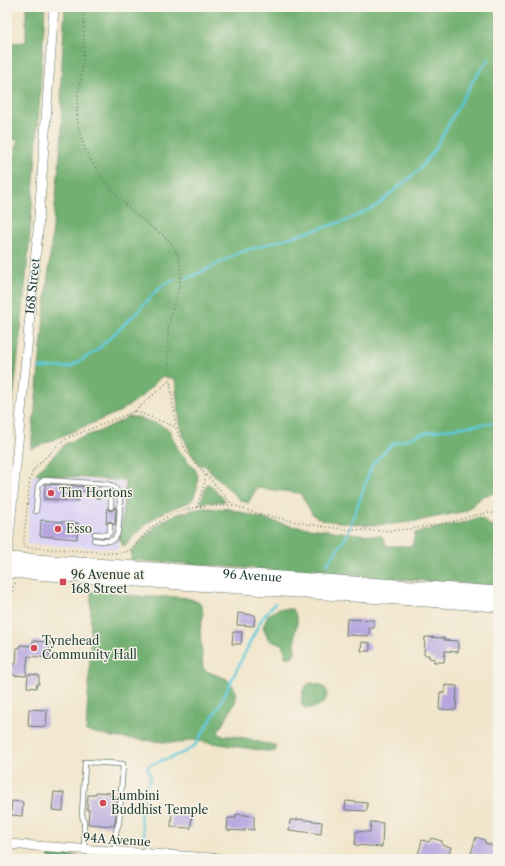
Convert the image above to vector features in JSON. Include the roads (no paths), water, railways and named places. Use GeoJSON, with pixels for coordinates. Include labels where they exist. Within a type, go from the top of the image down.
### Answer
{"type":"FeatureCollection","features":[{"type":"Feature","properties":{"kind":"main road","name":"168 Street"},"geometry":{"type":"LineString","coordinates":[[7,559],[7,564]]}},
{"type":"Feature","properties":{"kind":"main road","name":"96 Avenue"},"geometry":{"type":"LineString","coordinates":[[7,559],[498,593]]}},
{"type":"Feature","properties":{"kind":"main road","name":"96 Avenue"},"geometry":{"type":"LineString","coordinates":[[7,571],[498,605]]}},
{"type":"Feature","properties":{"kind":"street","name":"168 Street"},"geometry":{"type":"LineString","coordinates":[[7,559],[38,231],[54,7]]}},
{"type":"Feature","properties":{"kind":"street","name":"94A Avenue"},"geometry":{"type":"LineString","coordinates":[[7,844],[225,859]]}},
{"type":"Feature","properties":{"kind":"lane"},"geometry":{"type":"LineString","coordinates":[[36,511],[38,486],[44,480],[111,485],[118,491],[120,498],[117,534],[114,539],[111,540],[94,540]]}},
{"type":"Feature","properties":{"kind":"lane"},"geometry":{"type":"LineString","coordinates":[[98,496],[100,490],[103,489],[109,491],[111,496],[111,507]]}},
{"type":"Feature","properties":{"kind":"lane"},"geometry":{"type":"LineString","coordinates":[[95,534],[108,535],[110,532],[110,525]]}},
{"type":"Feature","properties":{"kind":"lane"},"geometry":{"type":"LineString","coordinates":[[84,850],[84,821],[82,815],[85,762],[123,764],[120,823],[116,831],[115,852]]}},
{"type":"Feature","properties":{"kind":"waterway"},"geometry":{"type":"LineString","coordinates":[[186,279],[238,253],[348,220],[376,206],[420,169],[435,149],[472,82],[489,59]]}},
{"type":"Feature","properties":{"kind":"waterway"},"geometry":{"type":"LineString","coordinates":[[39,368],[70,367],[96,351],[135,314],[156,291],[165,284],[174,280]]}},
{"type":"Feature","properties":{"kind":"waterway"},"geometry":{"type":"LineString","coordinates":[[327,564],[346,538],[372,465],[392,444],[428,432],[498,422]]}},
{"type":"Feature","properties":{"kind":"waterway"},"geometry":{"type":"LineString","coordinates":[[146,842],[140,816],[144,802],[145,789],[151,777],[147,767],[186,751],[196,744],[219,706],[261,620],[275,603]]}},
{"type":"Feature","properties":{"kind":"place","name":"Tim Hortons"},"geometry":{"type":"Point","coordinates":[51,493]}},
{"type":"Feature","properties":{"kind":"place","name":"Esso"},"geometry":{"type":"Point","coordinates":[58,529]}},
{"type":"Feature","properties":{"kind":"place","name":"96 Avenue at 168 Street"},"geometry":{"type":"Point","coordinates":[63,582]}},
{"type":"Feature","properties":{"kind":"place","name":"Tynehead Community Hall"},"geometry":{"type":"Point","coordinates":[34,648]}},
{"type":"Feature","properties":{"kind":"place","name":"Lumbini Buddhist Temple"},"geometry":{"type":"Point","coordinates":[103,803]}}]}
